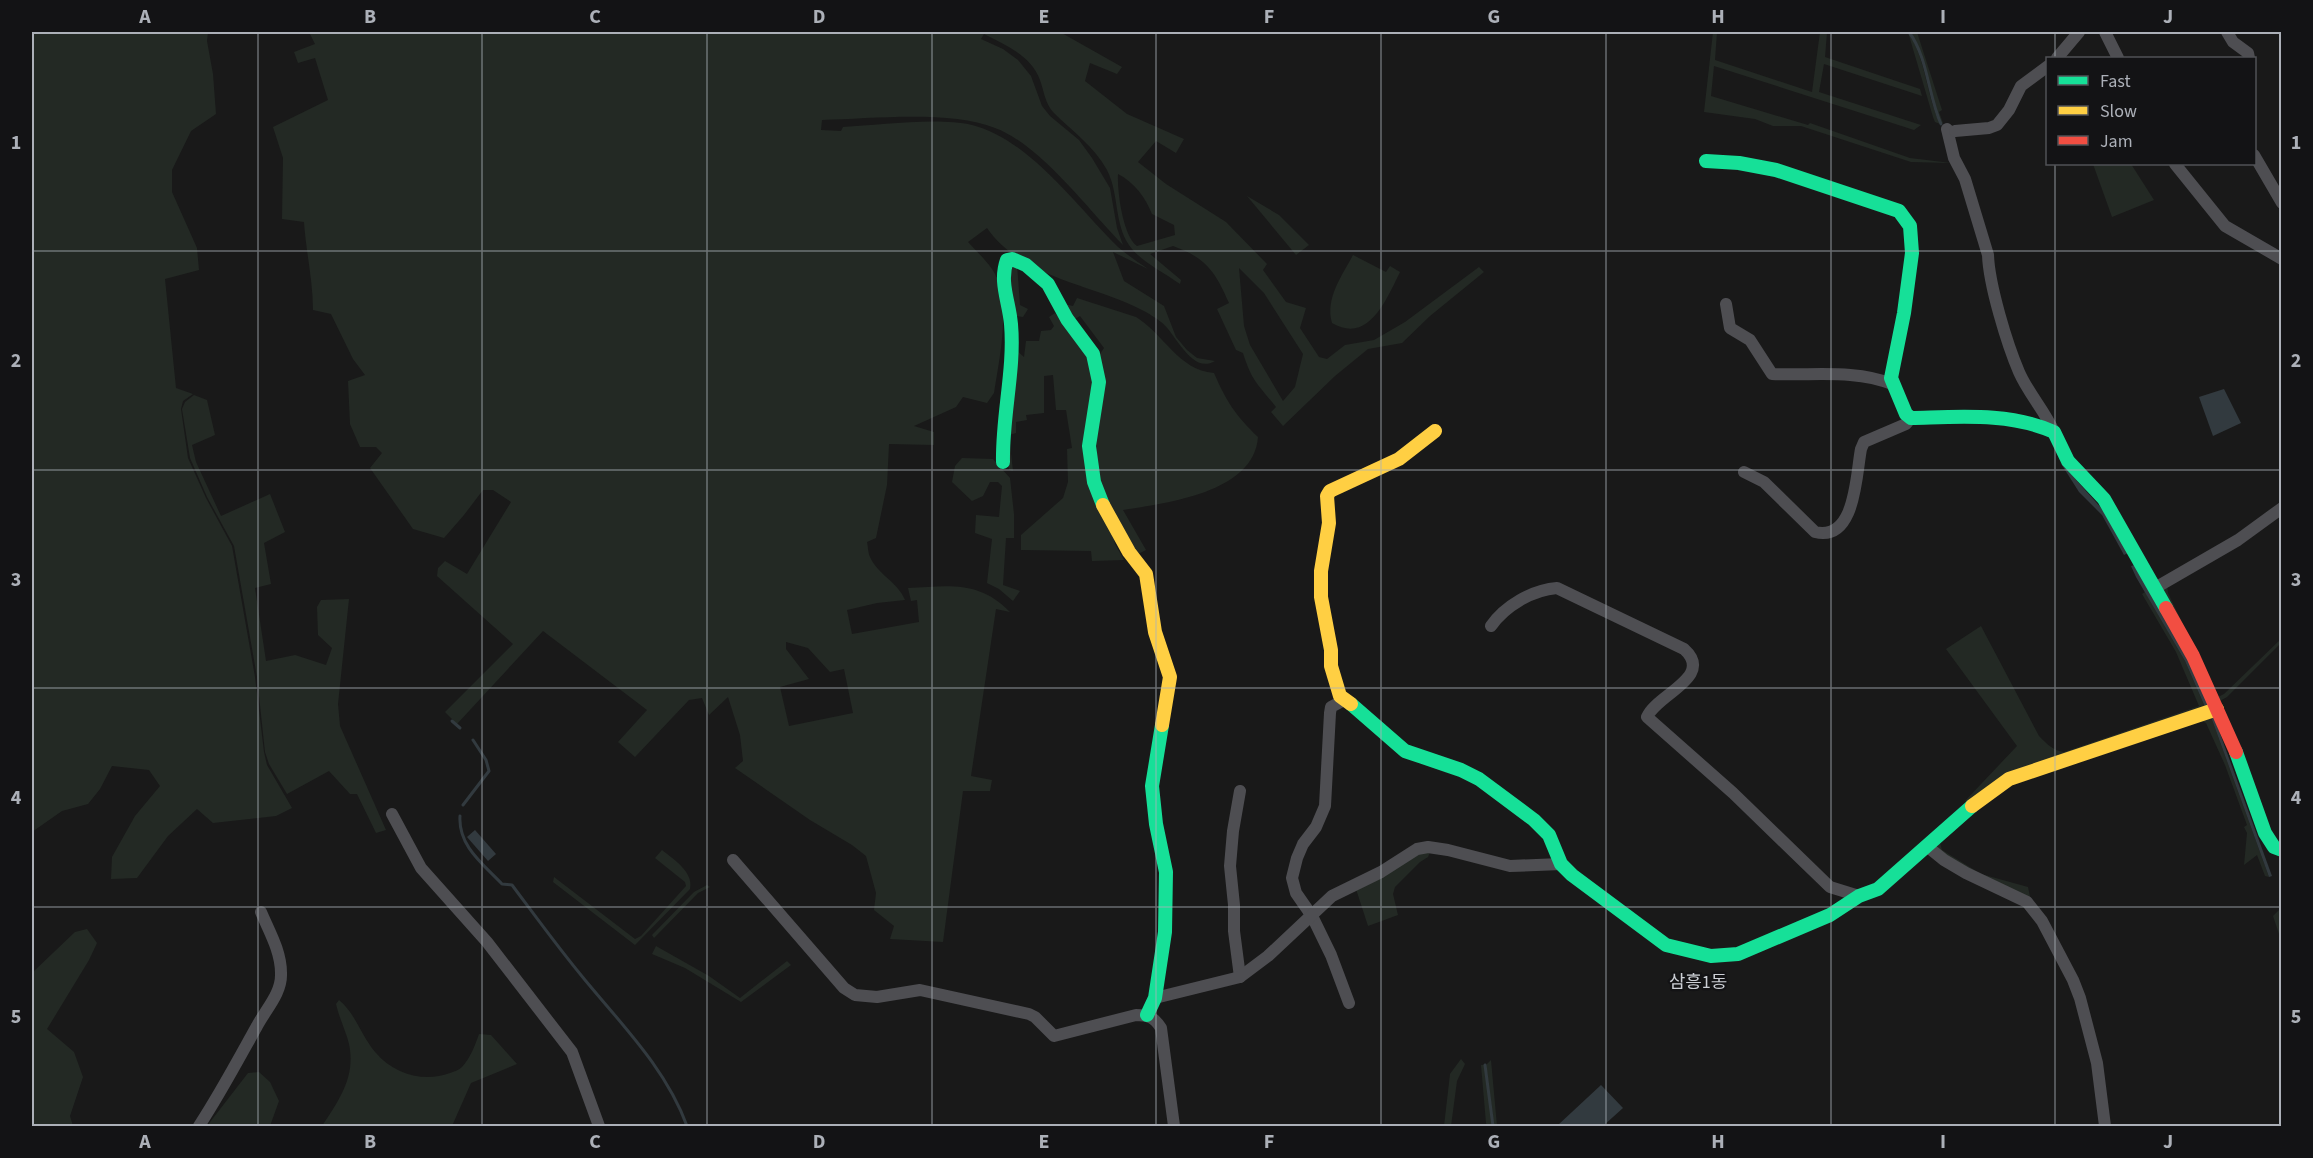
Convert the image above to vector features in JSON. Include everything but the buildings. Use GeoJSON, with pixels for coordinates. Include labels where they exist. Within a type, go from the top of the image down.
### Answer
{"type":"FeatureCollection","features":[{"type":"Feature","properties":{"kind":"street"},"geometry":{"type":"LineString","coordinates":[[2058,57],[2079,32]]}},
{"type":"Feature","properties":{"kind":"street"},"geometry":{"type":"LineString","coordinates":[[2105,32],[2118,57]]}},
{"type":"Feature","properties":{"kind":"street"},"geometry":{"type":"LineString","coordinates":[[2227,32],[2233,42],[2248,53],[2249,57]]}},
{"type":"Feature","properties":{"kind":"street"},"geometry":{"type":"LineString","coordinates":[[2046,67],[2021,86],[2009,111],[1997,125],[1989,128],[1951,130],[1954,158],[1965,179],[1982,234],[2002,324],[2019,372],[2068,461],[2104,499],[2184,637],[2236,752],[2265,833],[2274,846],[2282,850]]}},
{"type":"Feature","properties":{"kind":"street"},"geometry":{"type":"LineString","coordinates":[[2256,158],[2282,203]]}},
{"type":"Feature","properties":{"kind":"street"},"geometry":{"type":"LineString","coordinates":[[1706,161],[1739,163],[1776,170],[1899,211],[1910,226],[1912,253],[1904,313],[1892,370],[1892,384],[1906,414],[1911,418],[2027,423],[2054,432]]}},
{"type":"Feature","properties":{"kind":"street"},"geometry":{"type":"LineString","coordinates":[[2176,165],[2225,226],[2282,259]]}},
{"type":"Feature","properties":{"kind":"street"},"geometry":{"type":"LineString","coordinates":[[1003,462],[1001,436],[1009,368],[1011,324],[1003,278],[1007,260],[1012,259],[1026,265],[1048,284],[1067,319],[1093,354],[1099,382],[1089,446],[1094,482],[1107,514],[1129,552],[1146,574],[1155,632],[1170,676],[1152,786],[1156,824],[1166,872],[1166,932],[1155,998],[1147,1015]]}},
{"type":"Feature","properties":{"kind":"street"},"geometry":{"type":"LineString","coordinates":[[1726,304],[1730,328],[1750,340],[1772,374],[1835,373],[1892,384]]}},
{"type":"Feature","properties":{"kind":"street"},"geometry":{"type":"LineString","coordinates":[[1744,472],[1764,482],[1815,532],[1829,532],[1843,522],[1850,512],[1864,442],[1906,424],[1911,418]]}},
{"type":"Feature","properties":{"kind":"street"},"geometry":{"type":"LineString","coordinates":[[1435,431],[1424,443],[1368,475],[1330,491],[1327,496],[1329,523],[1321,571],[1322,604],[1334,677],[1340,696],[1406,751],[1461,770],[1511,803],[1549,835],[1561,864],[1656,940],[1666,945],[1711,956],[1738,954],[1767,943],[1830,915],[1858,896],[1878,889],[1967,810],[2009,779],[2217,710]]}},
{"type":"Feature","properties":{"kind":"street"},"geometry":{"type":"LineString","coordinates":[[2155,588],[2238,540],[2282,508]]}},
{"type":"Feature","properties":{"kind":"street"},"geometry":{"type":"LineString","coordinates":[[1491,626],[1508,607],[1548,589],[1557,588],[1684,649],[1692,656],[1694,663],[1690,675],[1652,709],[1647,717],[1830,887],[1858,896]]}},
{"type":"Feature","properties":{"kind":"street"},"geometry":{"type":"LineString","coordinates":[[1344,700],[1331,707],[1326,753],[1325,806],[1316,827],[1300,851],[1292,873],[1296,892],[1312,916],[1331,955],[1348,1003]]}},
{"type":"Feature","properties":{"kind":"street"},"geometry":{"type":"LineString","coordinates":[[1240,791],[1230,866],[1234,931],[1240,977]]}},
{"type":"Feature","properties":{"kind":"street"},"geometry":{"type":"LineString","coordinates":[[392,814],[421,868],[487,942],[572,1052],[599,1126]]}},
{"type":"Feature","properties":{"kind":"street"},"geometry":{"type":"LineString","coordinates":[[1928,847],[1966,873],[2027,902],[2042,921],[2080,998],[2097,1063],[2104,1126]]}},
{"type":"Feature","properties":{"kind":"street"},"geometry":{"type":"LineString","coordinates":[[1155,998],[1240,977],[1268,956],[1332,896],[1423,848],[1463,853],[1510,866],[1561,864]]}},
{"type":"Feature","properties":{"kind":"street"},"geometry":{"type":"LineString","coordinates":[[733,860],[844,988],[855,995],[877,997],[920,990],[1029,1014],[1054,1036],[1124,1017],[1147,1015],[1156,1020],[1161,1028],[1174,1126]]}},
{"type":"Feature","properties":{"kind":"street"},"geometry":{"type":"LineString","coordinates":[[199,1126],[218,1098],[281,983],[279,955],[261,912]]}},
{"type":"Feature","properties":{"kind":"shaded area"},"geometry":{"type":"Polygon","coordinates":[[[32,32],[208,32],[207,41],[213,74],[216,114],[191,131],[172,170],[172,192],[197,248],[199,270],[165,279],[176,388],[193,394],[183,401],[181,409],[188,458],[232,546],[255,677],[264,752],[267,765],[292,808],[276,816],[213,823],[197,809],[168,836],[137,878],[111,879],[112,857],[135,816],[160,786],[149,770],[112,766],[100,789],[88,804],[62,811],[32,832],[32,32]]]}},
{"type":"Feature","properties":{"kind":"shaded area"},"geometry":{"type":"Polygon","coordinates":[[[309,32],[1060,32],[1122,67],[1117,74],[1090,63],[1085,81],[1127,114],[1184,139],[1176,153],[1156,141],[1138,162],[1166,184],[1226,222],[1267,264],[1263,270],[1286,302],[1306,308],[1300,328],[1319,357],[1327,359],[1345,345],[1374,340],[1405,322],[1479,267],[1484,272],[1430,316],[1402,343],[1368,349],[1335,376],[1283,426],[1271,412],[1276,407],[1253,377],[1243,353],[1236,350],[1217,309],[1229,303],[1214,274],[1194,255],[1173,246],[1150,254],[1181,280],[1180,284],[1134,251],[1124,236],[1111,179],[1102,161],[1090,146],[1051,109],[1036,71],[1017,52],[984,34],[981,39],[1003,49],[1018,60],[1031,76],[1042,106],[1050,116],[1079,140],[1092,158],[1110,188],[1117,228],[1123,245],[1047,164],[1030,149],[995,128],[977,122],[934,117],[822,120],[821,130],[841,131],[843,127],[891,123],[958,123],[972,125],[993,133],[1013,144],[1051,176],[1118,247],[1148,269],[1113,252],[1124,281],[1164,306],[1176,337],[1187,350],[1197,358],[1215,361],[1206,364],[1191,358],[1167,327],[1144,311],[1058,278],[1019,259],[987,228],[968,242],[992,269],[1002,297],[1003,330],[994,393],[987,403],[963,397],[956,407],[914,426],[934,432],[934,445],[889,444],[887,485],[876,538],[867,542],[869,555],[874,563],[898,588],[905,600],[877,603],[847,610],[852,634],[919,622],[917,600],[911,601],[908,588],[950,586],[987,594],[1010,612],[996,609],[971,776],[992,780],[990,791],[963,791],[943,942],[890,939],[894,926],[874,910],[876,893],[866,856],[735,768],[743,761],[740,735],[728,697],[709,715],[702,698],[689,700],[635,757],[618,742],[647,710],[543,631],[457,724],[445,712],[513,644],[437,576],[438,568],[445,561],[467,574],[511,502],[493,490],[483,490],[444,538],[413,529],[370,468],[382,453],[376,447],[360,447],[350,424],[348,381],[365,375],[353,359],[331,314],[313,310],[304,222],[282,219],[283,158],[273,127],[328,100],[315,58],[298,63],[294,52],[315,44],[309,32]],[[1118,174],[1120,202],[1132,241],[1137,246],[1175,235],[1174,225],[1152,214],[1139,191],[1118,174]],[[1239,268],[1244,326],[1250,345],[1283,401],[1295,387],[1303,354],[1264,293],[1239,268]],[[786,642],[786,649],[809,679],[780,687],[789,726],[853,713],[844,669],[830,672],[808,648],[786,642]]]}},
{"type":"Feature","properties":{"kind":"shaded area"},"geometry":{"type":"Polygon","coordinates":[[[1713,32],[1717,32],[1715,60],[1812,92],[1820,32],[1827,32],[1825,57],[1920,89],[1922,96],[1824,64],[1819,92],[1921,125],[1914,130],[1714,66],[1711,96],[1808,125],[1810,123],[1910,158],[1951,163],[1911,162],[1801,126],[1773,126],[1755,119],[1704,112],[1713,32]]]}},
{"type":"Feature","properties":{"kind":"shaded area"},"geometry":{"type":"Polygon","coordinates":[[[1908,32],[1919,54],[1940,124],[1935,122],[1933,117],[1908,32]]]}},
{"type":"Feature","properties":{"kind":"shaded area"},"geometry":{"type":"Polygon","coordinates":[[[1910,32],[1917,32],[1942,110],[1939,112],[1943,123],[1941,124],[1921,53],[1910,32]]]}},
{"type":"Feature","properties":{"kind":"shaded area"},"geometry":{"type":"Polygon","coordinates":[[[2093,165],[2132,165],[2154,200],[2112,217],[2093,165]]]}},
{"type":"Feature","properties":{"kind":"shaded area"},"geometry":{"type":"Polygon","coordinates":[[[1247,196],[1279,215],[1309,245],[1296,255],[1247,196]]]}},
{"type":"Feature","properties":{"kind":"shaded area"},"geometry":{"type":"Polygon","coordinates":[[[1353,255],[1386,272],[1390,266],[1400,272],[1375,316],[1356,328],[1345,328],[1332,323],[1330,314],[1336,288],[1353,255]]]}},
{"type":"Feature","properties":{"kind":"shaded area"},"geometry":{"type":"Polygon","coordinates":[[[1008,263],[1017,264],[1020,305],[1028,309],[1023,317],[1016,316],[1008,263]]]}},
{"type":"Feature","properties":{"kind":"shaded area"},"geometry":{"type":"Polygon","coordinates":[[[1077,298],[1136,317],[1181,358],[1201,370],[1214,373],[1232,408],[1258,437],[1253,456],[1241,471],[1225,483],[1184,499],[1123,510],[1146,550],[1138,554],[1096,482],[1098,357],[1104,348],[1080,316],[1073,320],[1064,304],[1073,306],[1077,298]]]}},
{"type":"Feature","properties":{"kind":"shaded area"},"geometry":{"type":"Polygon","coordinates":[[[1055,313],[1091,358],[1095,375],[1088,418],[1115,544],[1124,560],[1092,561],[1091,551],[1021,550],[1021,535],[1063,498],[1068,482],[1067,449],[1072,448],[1066,410],[1056,410],[1053,375],[1044,376],[1044,413],[1026,415],[1027,420],[1016,422],[1016,433],[1009,435],[1013,471],[1009,470],[1004,442],[1016,350],[1024,357],[1026,341],[1039,341],[1041,331],[1051,330],[1054,326],[1049,317],[1055,313]]]}},
{"type":"Feature","properties":{"kind":"shaded area"},"geometry":{"type":"Polygon","coordinates":[[[2224,389],[2241,423],[2213,436],[2199,397],[2224,389]]]}},
{"type":"Feature","properties":{"kind":"shaded area"},"geometry":{"type":"Polygon","coordinates":[[[194,395],[207,400],[215,435],[192,445],[196,462],[221,516],[270,494],[285,532],[264,543],[271,584],[255,588],[266,661],[295,655],[326,665],[332,648],[318,635],[317,607],[321,600],[349,599],[338,704],[340,726],[386,830],[376,833],[357,794],[350,794],[329,771],[287,794],[269,764],[265,752],[257,677],[234,546],[207,497],[190,458],[182,409],[185,402],[194,395]]]}},
{"type":"Feature","properties":{"kind":"shaded area"},"geometry":{"type":"Polygon","coordinates":[[[962,458],[993,459],[1010,478],[1014,538],[1006,538],[1003,585],[1020,591],[1013,601],[999,589],[987,583],[992,539],[975,533],[976,515],[999,517],[1002,486],[998,482],[990,482],[983,496],[972,501],[952,482],[955,466],[962,458]]]}},
{"type":"Feature","properties":{"kind":"shaded area"},"geometry":{"type":"Polygon","coordinates":[[[2060,462],[2103,510],[2128,553],[2124,555],[2102,515],[2079,492],[2060,462]]]}},
{"type":"Feature","properties":{"kind":"shaded area"},"geometry":{"type":"Polygon","coordinates":[[[2135,565],[2188,659],[2208,705],[2205,707],[2185,661],[2136,577],[2131,566],[2135,565]]]}},
{"type":"Feature","properties":{"kind":"shaded area"},"geometry":{"type":"Polygon","coordinates":[[[2167,584],[2168,593],[2218,697],[2224,694],[2281,639],[2281,643],[2227,697],[2216,703],[2161,591],[2167,584]]]}},
{"type":"Feature","properties":{"kind":"shaded area"},"geometry":{"type":"Polygon","coordinates":[[[2145,592],[2185,661],[2205,707],[2062,755],[1970,804],[1965,801],[2017,746],[1946,649],[1981,626],[2039,736],[2056,750],[2064,752],[2199,706],[2176,652],[2142,594],[2145,592]]]}},
{"type":"Feature","properties":{"kind":"shaded area"},"geometry":{"type":"Polygon","coordinates":[[[2209,716],[2269,877],[2265,876],[2257,855],[2244,865],[2247,833],[2244,827],[2247,825],[2225,765],[2206,723],[2202,721],[2015,781],[1940,843],[1942,850],[1981,874],[2028,887],[2032,906],[2026,897],[1980,877],[1938,850],[1937,843],[2007,782],[2209,716]]]}},
{"type":"Feature","properties":{"kind":"shaded area"},"geometry":{"type":"Polygon","coordinates":[[[2211,717],[2214,717],[2272,876],[2269,877],[2211,717]]]}},
{"type":"Feature","properties":{"kind":"shaded area"},"geometry":{"type":"Polygon","coordinates":[[[475,830],[496,854],[488,861],[467,837],[475,830]]]}},
{"type":"Feature","properties":{"kind":"shaded area"},"geometry":{"type":"Polygon","coordinates":[[[662,850],[686,872],[690,889],[635,945],[553,882],[554,877],[635,939],[641,936],[686,886],[685,882],[655,858],[662,850]]]}},
{"type":"Feature","properties":{"kind":"shaded area"},"geometry":{"type":"Polygon","coordinates":[[[1430,852],[1428,857],[1395,887],[1393,894],[1398,915],[1368,926],[1356,889],[1414,854],[1430,852]]]}},
{"type":"Feature","properties":{"kind":"shaded area"},"geometry":{"type":"Polygon","coordinates":[[[707,885],[710,887],[698,893],[654,938],[652,935],[694,892],[707,885]]]}},
{"type":"Feature","properties":{"kind":"shaded area"},"geometry":{"type":"Polygon","coordinates":[[[2281,908],[2281,940],[2273,916],[2281,908]]]}},
{"type":"Feature","properties":{"kind":"shaded area"},"geometry":{"type":"Polygon","coordinates":[[[87,929],[97,943],[47,1029],[74,1052],[83,1077],[70,1116],[73,1126],[32,1126],[32,973],[75,932],[87,929]]]}},
{"type":"Feature","properties":{"kind":"shaded area"},"geometry":{"type":"Polygon","coordinates":[[[656,946],[709,976],[740,998],[787,961],[791,965],[741,1002],[685,968],[652,954],[656,946]]]}},
{"type":"Feature","properties":{"kind":"shaded area"},"geometry":{"type":"Polygon","coordinates":[[[339,1000],[350,1012],[376,1053],[392,1066],[410,1075],[440,1076],[460,1069],[470,1055],[479,1034],[491,1035],[517,1064],[471,1083],[452,1126],[322,1126],[344,1088],[350,1067],[349,1044],[336,1004],[339,1000]]]}},
{"type":"Feature","properties":{"kind":"shaded area"},"geometry":{"type":"Polygon","coordinates":[[[1461,1059],[1465,1064],[1457,1081],[1451,1126],[1444,1126],[1450,1074],[1461,1059]]]}},
{"type":"Feature","properties":{"kind":"shaded area"},"geometry":{"type":"Polygon","coordinates":[[[1491,1060],[1497,1126],[1494,1126],[1486,1065],[1491,1060]]]}},
{"type":"Feature","properties":{"kind":"shaded area"},"geometry":{"type":"Polygon","coordinates":[[[1481,1065],[1485,1065],[1493,1126],[1487,1126],[1486,1123],[1481,1065]]]}},
{"type":"Feature","properties":{"kind":"shaded area"},"geometry":{"type":"Polygon","coordinates":[[[259,1072],[270,1082],[279,1101],[270,1126],[207,1126],[248,1073],[259,1072]]]}},
{"type":"Feature","properties":{"kind":"shaded area"},"geometry":{"type":"Polygon","coordinates":[[[1601,1085],[1623,1108],[1603,1126],[1558,1125],[1601,1085]]]}},
{"type":"Feature","properties":{"kind":"waterway"},"geometry":{"type":"LineString","coordinates":[[1909,32],[1920,53],[1941,124]]}},
{"type":"Feature","properties":{"kind":"waterway"},"geometry":{"type":"LineString","coordinates":[[452,721],[460,728]]}},
{"type":"Feature","properties":{"kind":"waterway"},"geometry":{"type":"LineString","coordinates":[[463,805],[489,771],[486,760],[473,740]]}},
{"type":"Feature","properties":{"kind":"waterway"},"geometry":{"type":"LineString","coordinates":[[460,816],[463,836],[473,854],[502,884],[512,885],[566,957],[642,1049],[668,1086],[687,1126]]}},
{"type":"Feature","properties":{"kind":"waterway"},"geometry":{"type":"LineString","coordinates":[[1485,1065],[1493,1126]]}},
{"type":"Feature","properties":{"kind":"traffic: fast"},"geometry":{"type":"LineString","coordinates":[[1706,161],[1739,163],[1776,170],[1899,211],[1910,226],[1912,253],[1904,313],[1891,378],[1906,414],[1911,418],[1984,417],[2020,421],[2054,432],[2068,461],[2104,499],[2166,608]]}},
{"type":"Feature","properties":{"kind":"traffic: fast"},"geometry":{"type":"LineString","coordinates":[[1003,462],[1012,341],[1004,276],[1007,260],[1012,259],[1026,265],[1048,284],[1067,319],[1093,354],[1099,382],[1089,446],[1094,482],[1103,505]]}},
{"type":"Feature","properties":{"kind":"traffic: fast"},"geometry":{"type":"LineString","coordinates":[[1351,704],[1405,751],[1461,770],[1479,779],[1534,820],[1549,835],[1561,864],[1572,875],[1666,945],[1711,956],[1738,954],[1830,915],[1859,896],[1878,889],[1972,806]]}},
{"type":"Feature","properties":{"kind":"traffic: fast"},"geometry":{"type":"LineString","coordinates":[[1147,1015],[1155,998],[1165,932],[1166,872],[1156,824],[1152,786],[1162,725]]}},
{"type":"Feature","properties":{"kind":"traffic: fast"},"geometry":{"type":"LineString","coordinates":[[2236,752],[2265,833],[2274,847],[2282,850]]}},
{"type":"Feature","properties":{"kind":"traffic: slow"},"geometry":{"type":"LineString","coordinates":[[1351,704],[1340,696],[1331,666],[1331,650],[1321,597],[1321,571],[1329,523],[1327,496],[1330,491],[1399,459],[1435,431]]}},
{"type":"Feature","properties":{"kind":"traffic: slow"},"geometry":{"type":"LineString","coordinates":[[1103,505],[1129,552],[1146,574],[1155,632],[1170,677],[1162,725]]}},
{"type":"Feature","properties":{"kind":"traffic: slow"},"geometry":{"type":"LineString","coordinates":[[1972,806],[2009,779],[2217,709]]}},
{"type":"Feature","properties":{"kind":"traffic: jam"},"geometry":{"type":"LineString","coordinates":[[2166,608],[2193,656],[2236,752]]}},
{"type":"Feature","properties":{"kind":"district","name":"삼흥1동"},"geometry":{"type":"Point","coordinates":[1698,982]}}]}
